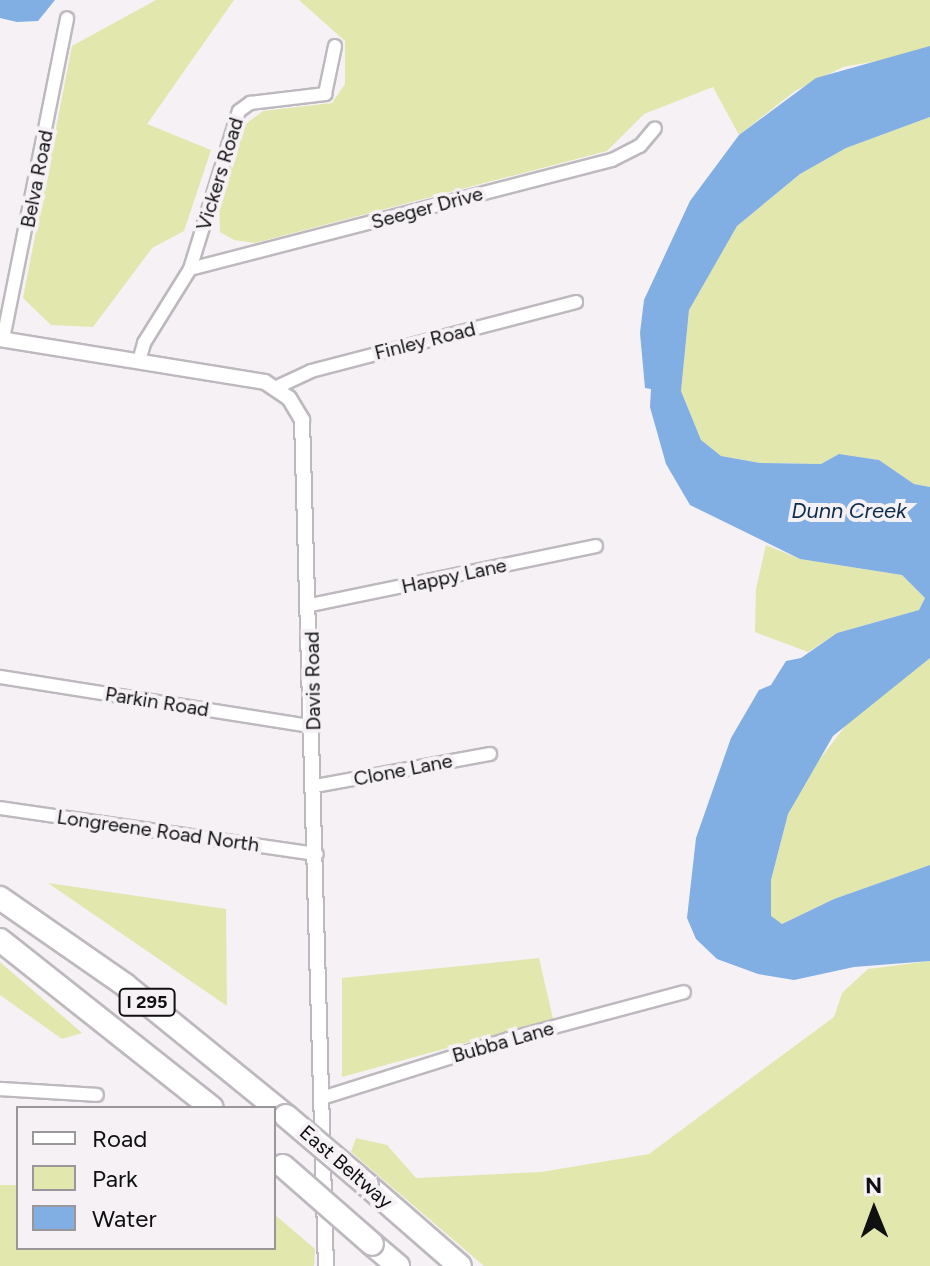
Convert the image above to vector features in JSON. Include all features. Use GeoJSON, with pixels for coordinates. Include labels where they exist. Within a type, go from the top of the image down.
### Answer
{"type":"FeatureCollection","features":[{"type":"Feature","properties":{"kind":"highway","name":"East Beltway"},"geometry":{"type":"LineString","coordinates":[[0,898],[125,985],[274,1106]]}},
{"type":"Feature","properties":{"kind":"highway","name":"I 295"},"geometry":{"type":"LineString","coordinates":[[0,940],[209,1106]]}},
{"type":"Feature","properties":{"kind":"highway","name":"East Beltway"},"geometry":{"type":"LineString","coordinates":[[276,1108],[460,1266]]}},
{"type":"Feature","properties":{"kind":"highway","name":"East Beltway"},"geometry":{"type":"LineString","coordinates":[[278,1163],[398,1266]]}},
{"type":"Feature","properties":{"kind":"street","name":"Belva Road"},"geometry":{"type":"LineString","coordinates":[[1,339],[67,18]]}},
{"type":"Feature","properties":{"kind":"street","name":"Vickers Road"},"geometry":{"type":"LineString","coordinates":[[139,361],[144,343],[190,269],[239,111],[250,103],[325,94],[335,46]]}},
{"type":"Feature","properties":{"kind":"street","name":"Seeger Drive"},"geometry":{"type":"LineString","coordinates":[[190,269],[612,160],[640,146],[655,128]]}},
{"type":"Feature","properties":{"kind":"street","name":"Finley Road"},"geometry":{"type":"LineString","coordinates":[[277,387],[311,371],[576,302]]}},
{"type":"Feature","properties":{"kind":"street"},"geometry":{"type":"LineString","coordinates":[[1,339],[277,387]]}},
{"type":"Feature","properties":{"kind":"street","name":"Davis Road"},"geometry":{"type":"LineString","coordinates":[[277,387],[298,408],[306,432],[326,1266]]}},
{"type":"Feature","properties":{"kind":"street","name":"Happy Lane"},"geometry":{"type":"LineString","coordinates":[[311,605],[596,546]]}},
{"type":"Feature","properties":{"kind":"street","name":"Parkin Road"},"geometry":{"type":"LineString","coordinates":[[0,677],[314,727]]}},
{"type":"Feature","properties":{"kind":"street","name":"Clone Lane"},"geometry":{"type":"LineString","coordinates":[[315,786],[490,754]]}},
{"type":"Feature","properties":{"kind":"street","name":"Longreene Road North"},"geometry":{"type":"LineString","coordinates":[[0,808],[317,854]]}},
{"type":"Feature","properties":{"kind":"street","name":"Bubba Lane"},"geometry":{"type":"LineString","coordinates":[[322,1098],[509,1039],[684,992]]}},
{"type":"Feature","properties":{"kind":"street"},"geometry":{"type":"LineString","coordinates":[[0,1089],[97,1095]]}},
{"type":"Feature","properties":{"kind":"green space"},"geometry":{"type":"Polygon","coordinates":[[[156,0],[234,0],[147,124],[211,150],[184,231],[152,248],[93,327],[51,325],[23,298],[72,46],[156,0]]]}},
{"type":"Feature","properties":{"kind":"green space"},"geometry":{"type":"Polygon","coordinates":[[[299,0],[930,0],[930,46],[912,55],[843,67],[795,91],[739,135],[713,87],[644,114],[607,151],[255,243],[234,240],[220,232],[219,201],[243,126],[263,111],[332,103],[345,84],[345,41],[299,0]]]}},
{"type":"Feature","properties":{"kind":"green space"},"geometry":{"type":"Polygon","coordinates":[[[930,117],[930,487],[914,484],[879,460],[839,454],[821,464],[760,463],[721,456],[701,440],[681,391],[689,310],[710,267],[737,226],[800,174],[846,148],[930,117]]]}},
{"type":"Feature","properties":{"kind":"green space"},"geometry":{"type":"Polygon","coordinates":[[[766,545],[800,559],[902,575],[925,598],[919,610],[837,633],[808,652],[755,632],[756,589],[766,545]]]}},
{"type":"Feature","properties":{"kind":"green space"},"geometry":{"type":"Polygon","coordinates":[[[930,658],[930,865],[834,899],[782,924],[771,917],[771,880],[788,814],[806,777],[853,716],[930,658]]]}},
{"type":"Feature","properties":{"kind":"green space"},"geometry":{"type":"Polygon","coordinates":[[[48,883],[226,909],[227,1006],[48,883]]]}},
{"type":"Feature","properties":{"kind":"green space"},"geometry":{"type":"Polygon","coordinates":[[[539,958],[553,1019],[342,1077],[342,978],[539,958]]]}},
{"type":"Feature","properties":{"kind":"green space"},"geometry":{"type":"Polygon","coordinates":[[[930,961],[930,1266],[484,1266],[351,1152],[356,1138],[387,1145],[416,1178],[541,1172],[649,1154],[834,1017],[842,993],[868,969],[930,961]]]}},
{"type":"Feature","properties":{"kind":"green space"},"geometry":{"type":"Polygon","coordinates":[[[0,962],[82,1033],[62,1039],[0,995],[0,962]]]}},
{"type":"Feature","properties":{"kind":"green space"},"geometry":{"type":"Polygon","coordinates":[[[0,1185],[16,1185],[16,1250],[276,1250],[276,1216],[315,1249],[314,1266],[0,1266],[0,1185]]]}},
{"type":"Feature","properties":{"kind":"water"},"geometry":{"type":"Polygon","coordinates":[[[0,0],[55,0],[38,21],[17,22],[0,18],[0,0]]]}},
{"type":"Feature","properties":{"kind":"water","name":"Dunn Creek"},"geometry":{"type":"Polygon","coordinates":[[[930,46],[930,117],[846,148],[800,174],[737,226],[689,310],[681,391],[701,440],[721,456],[760,463],[821,464],[839,454],[879,460],[914,484],[930,487],[930,658],[833,736],[788,814],[771,880],[771,916],[782,924],[834,899],[930,865],[930,961],[854,967],[794,980],[758,974],[717,959],[696,939],[687,918],[696,838],[731,738],[759,690],[771,685],[786,661],[801,658],[837,633],[919,610],[925,598],[902,575],[800,559],[690,505],[666,464],[650,407],[651,389],[645,388],[640,333],[644,300],[690,201],[739,135],[816,78],[930,46]]]}}]}
